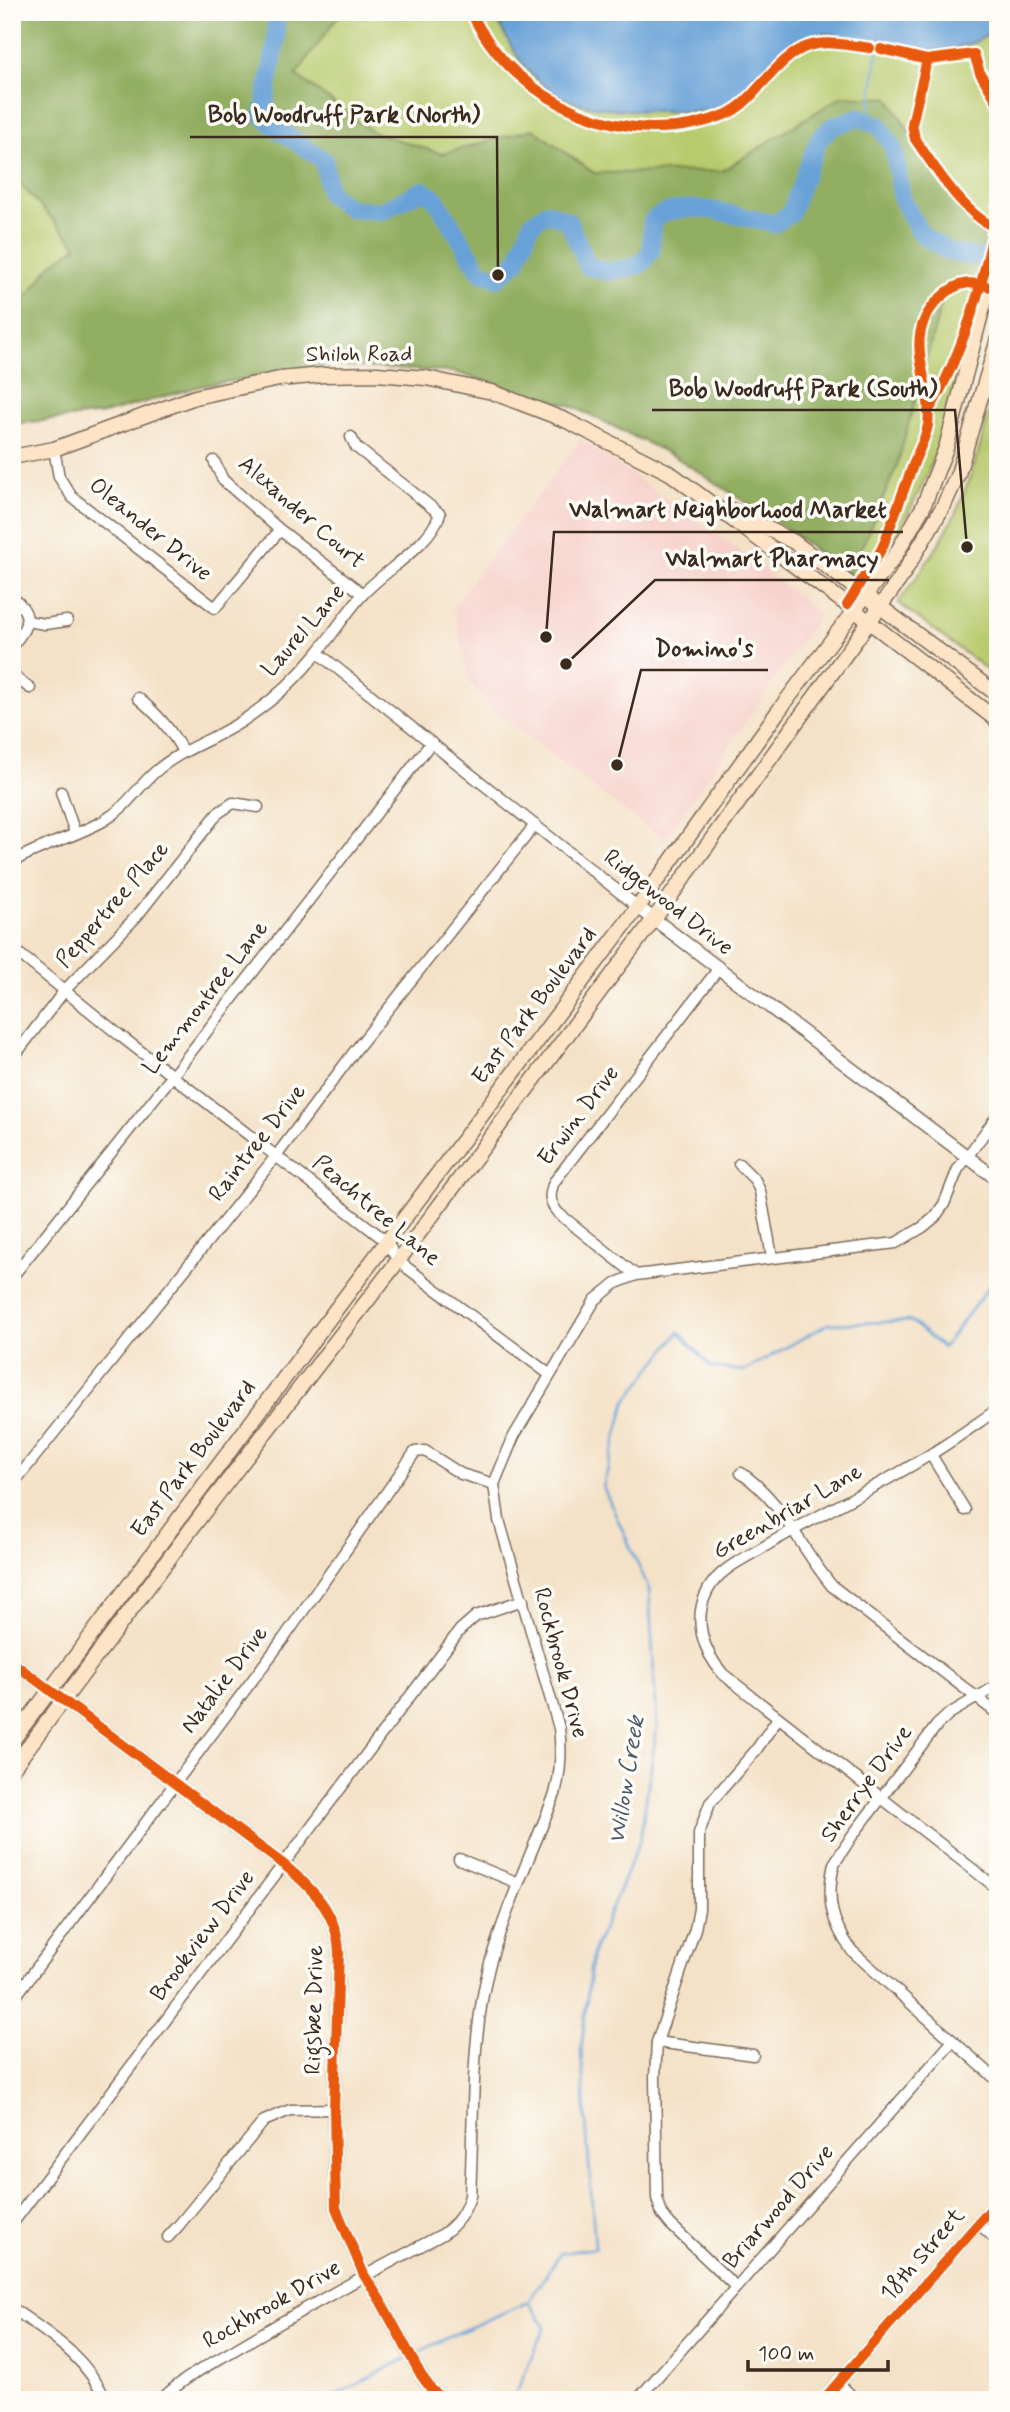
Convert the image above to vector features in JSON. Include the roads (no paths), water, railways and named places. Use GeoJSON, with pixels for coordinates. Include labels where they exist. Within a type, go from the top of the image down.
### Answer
{"type":"FeatureCollection","features":[{"type":"Feature","properties":{"kind":"main road","name":"East Park Boulevard"},"geometry":{"type":"LineString","coordinates":[[12,1741],[638,907],[777,713],[855,610],[915,523],[946,448],[998,249]]}},
{"type":"Feature","properties":{"kind":"main road","name":"East Park Boulevard"},"geometry":{"type":"LineString","coordinates":[[12,1769],[654,919],[881,607],[927,536],[949,495],[958,474],[998,339]]}},
{"type":"Feature","properties":{"kind":"main road","name":"Shiloh Road"},"geometry":{"type":"LineString","coordinates":[[12,457],[54,449],[195,397],[279,379],[377,374],[426,378],[466,386],[565,419],[656,466],[693,490],[855,610],[998,721]]}},
{"type":"Feature","properties":{"kind":"main road","name":"Shiloh Road"},"geometry":{"type":"LineString","coordinates":[[693,490],[794,542],[998,695]]}},
{"type":"Feature","properties":{"kind":"street","name":"Laurel Lane"},"geometry":{"type":"LineString","coordinates":[[12,862],[105,820],[123,807],[154,773],[183,752],[248,718],[282,690],[318,653],[363,594],[401,562],[437,524],[440,514],[356,447],[351,437]]}},
{"type":"Feature","properties":{"kind":"street","name":"Oleander Drive"},"geometry":{"type":"LineString","coordinates":[[54,449],[59,477],[72,497],[215,608],[279,530]]}},
{"type":"Feature","properties":{"kind":"street","name":"Alexander Court"},"geometry":{"type":"LineString","coordinates":[[214,461],[223,480],[279,530],[363,594]]}},
{"type":"Feature","properties":{"kind":"street"},"geometry":{"type":"LineString","coordinates":[[12,646],[22,632],[27,612],[14,602]]}},
{"type":"Feature","properties":{"kind":"street"},"geometry":{"type":"LineString","coordinates":[[26,621],[45,624],[67,621]]}},
{"type":"Feature","properties":{"kind":"street","name":"Ridgewood Drive"},"geometry":{"type":"LineString","coordinates":[[318,653],[638,907],[998,1180]]}},
{"type":"Feature","properties":{"kind":"street"},"geometry":{"type":"LineString","coordinates":[[12,675],[30,688]]}},
{"type":"Feature","properties":{"kind":"street"},"geometry":{"type":"LineString","coordinates":[[138,698],[174,734],[183,752]]}},
{"type":"Feature","properties":{"kind":"street","name":"Lemmontree Lane"},"geometry":{"type":"LineString","coordinates":[[12,1277],[431,743]]}},
{"type":"Feature","properties":{"kind":"street"},"geometry":{"type":"LineString","coordinates":[[61,792],[75,833]]}},
{"type":"Feature","properties":{"kind":"street","name":"Peppertree Place"},"geometry":{"type":"LineString","coordinates":[[12,1059],[65,990],[137,916],[218,813],[233,803],[258,807]]}},
{"type":"Feature","properties":{"kind":"street","name":"Raintree Drive"},"geometry":{"type":"LineString","coordinates":[[12,1485],[277,1155],[354,1052],[535,825]]}},
{"type":"Feature","properties":{"kind":"street","name":"Peachtree Lane"},"geometry":{"type":"LineString","coordinates":[[12,948],[386,1241],[398,1261],[550,1374]]}},
{"type":"Feature","properties":{"kind":"street","name":"Erwin Drive"},"geometry":{"type":"LineString","coordinates":[[636,1275],[558,1213],[551,1205],[550,1194],[554,1182],[719,968]]}},
{"type":"Feature","properties":{"kind":"street"},"geometry":{"type":"LineString","coordinates":[[494,1484],[514,1436],[550,1374],[595,1300],[616,1283],[636,1275],[903,1239],[935,1217],[944,1204],[958,1169],[998,1115]]}},
{"type":"Feature","properties":{"kind":"street"},"geometry":{"type":"LineString","coordinates":[[739,1164],[755,1180],[760,1191],[772,1257]]}},
{"type":"Feature","properties":{"kind":"street","name":"Greenbriar Lane"},"geometry":{"type":"LineString","coordinates":[[998,1409],[931,1455],[793,1529],[726,1569],[709,1588],[701,1610],[705,1648],[712,1662],[723,1674],[998,1889]]}},
{"type":"Feature","properties":{"kind":"street","name":"Natalie Drive"},"geometry":{"type":"LineString","coordinates":[[12,2001],[284,1637],[415,1452],[425,1451],[461,1475],[494,1484]]}},
{"type":"Feature","properties":{"kind":"street"},"geometry":{"type":"LineString","coordinates":[[931,1455],[965,1510]]}},
{"type":"Feature","properties":{"kind":"street"},"geometry":{"type":"LineString","coordinates":[[740,1473],[758,1485],[776,1503],[815,1566],[832,1586],[998,1714]]}},
{"type":"Feature","properties":{"kind":"street","name":"Rockbrook Drive"},"geometry":{"type":"LineString","coordinates":[[161,2400],[170,2390],[294,2314],[443,2234],[460,2220],[468,2205],[477,2042],[482,2003],[490,1965],[518,1883],[555,1794],[561,1773],[562,1751],[559,1728],[499,1520],[494,1484]]}},
{"type":"Feature","properties":{"kind":"street","name":"Brookview Drive"},"geometry":{"type":"LineString","coordinates":[[12,2224],[460,1630],[475,1616],[523,1600]]}},
{"type":"Feature","properties":{"kind":"street","name":"Rigsbee Drive"},"geometry":{"type":"LineString","coordinates":[[12,1662],[283,1864],[315,1891],[323,1902],[338,1941],[334,2109],[336,2208],[364,2275],[414,2364],[432,2390],[444,2400]]}},
{"type":"Feature","properties":{"kind":"street","name":"Sherrye Drive"},"geometry":{"type":"LineString","coordinates":[[998,1685],[948,1714],[937,1725],[880,1798],[834,1864],[830,1888],[832,1914],[837,1931],[852,1951],[998,2081]]}},
{"type":"Feature","properties":{"kind":"street"},"geometry":{"type":"LineString","coordinates":[[736,2287],[670,2224],[657,2199],[657,2042],[695,1929],[699,1909],[699,1833],[703,1819],[717,1794],[740,1771],[778,1718]]}},
{"type":"Feature","properties":{"kind":"street"},"geometry":{"type":"LineString","coordinates":[[459,1859],[518,1883]]}},
{"type":"Feature","properties":{"kind":"street"},"geometry":{"type":"LineString","coordinates":[[657,2042],[753,2055]]}},
{"type":"Feature","properties":{"kind":"street","name":"Briarwood Drive"},"geometry":{"type":"LineString","coordinates":[[637,2400],[952,2042]]}},
{"type":"Feature","properties":{"kind":"street"},"geometry":{"type":"LineString","coordinates":[[167,2237],[264,2121],[290,2110],[334,2109]]}},
{"type":"Feature","properties":{"kind":"street","name":"18th Street"},"geometry":{"type":"LineString","coordinates":[[823,2400],[998,2201]]}},
{"type":"Feature","properties":{"kind":"street"},"geometry":{"type":"LineString","coordinates":[[979,2224],[998,2241]]}},
{"type":"Feature","properties":{"kind":"street"},"geometry":{"type":"LineString","coordinates":[[12,2308],[70,2349],[97,2381],[106,2400]]}},
{"type":"Feature","properties":{"kind":"street"},"geometry":{"type":"LineString","coordinates":[[838,2383],[856,2400]]}},
{"type":"Feature","properties":{"kind":"water"},"geometry":{"type":"Polygon","coordinates":[[[494,12],[998,12],[998,26],[968,45],[951,49],[897,48],[830,33],[804,37],[781,51],[745,91],[726,105],[709,110],[679,112],[601,108],[557,95],[540,83],[524,65],[494,12]]]}},
{"type":"Feature","properties":{"kind":"waterway"},"geometry":{"type":"LineString","coordinates":[[276,12],[276,43],[263,116],[324,160],[329,193],[349,208],[382,211],[422,190],[435,198],[480,271],[497,278],[517,262],[531,224],[547,212],[568,221],[588,266],[609,272],[640,265],[651,252],[652,221],[664,213],[678,210],[711,210],[774,224],[790,214],[818,141],[831,127],[858,117],[879,125],[894,149],[902,199],[924,236],[949,252],[998,262]]}},
{"type":"Feature","properties":{"kind":"waterway"},"geometry":{"type":"LineString","coordinates":[[869,120],[879,40]]}},
{"type":"Feature","properties":{"kind":"waterway","name":"Willow Creek"},"geometry":{"type":"LineString","coordinates":[[413,2355],[528,2302],[561,2253],[595,2248],[581,2050],[592,1955],[640,1840],[657,1726],[649,1589],[603,1487],[626,1401],[679,1332],[711,1367],[744,1371],[828,1324],[911,1321],[943,1348],[998,1274]]}},
{"type":"Feature","properties":{"kind":"waterway"},"geometry":{"type":"LineString","coordinates":[[513,2400],[545,2326],[529,2303]]}},
{"type":"Feature","properties":{"kind":"waterway","name":"Willow Creek"},"geometry":{"type":"LineString","coordinates":[[326,2400],[407,2358]]}},
{"type":"Feature","properties":{"kind":"place","name":"Bob Woodruff Park (North)"},"geometry":{"type":"Point","coordinates":[498,275]}},
{"type":"Feature","properties":{"kind":"place","name":"Bob Woodruff Park (South)"},"geometry":{"type":"Point","coordinates":[967,547]}},
{"type":"Feature","properties":{"kind":"place","name":"Walmart Neighborhood Market"},"geometry":{"type":"Point","coordinates":[546,637]}},
{"type":"Feature","properties":{"kind":"place","name":"Walmart Pharmacy"},"geometry":{"type":"Point","coordinates":[566,664]}},
{"type":"Feature","properties":{"kind":"place","name":"Domino's"},"geometry":{"type":"Point","coordinates":[617,765]}}]}
